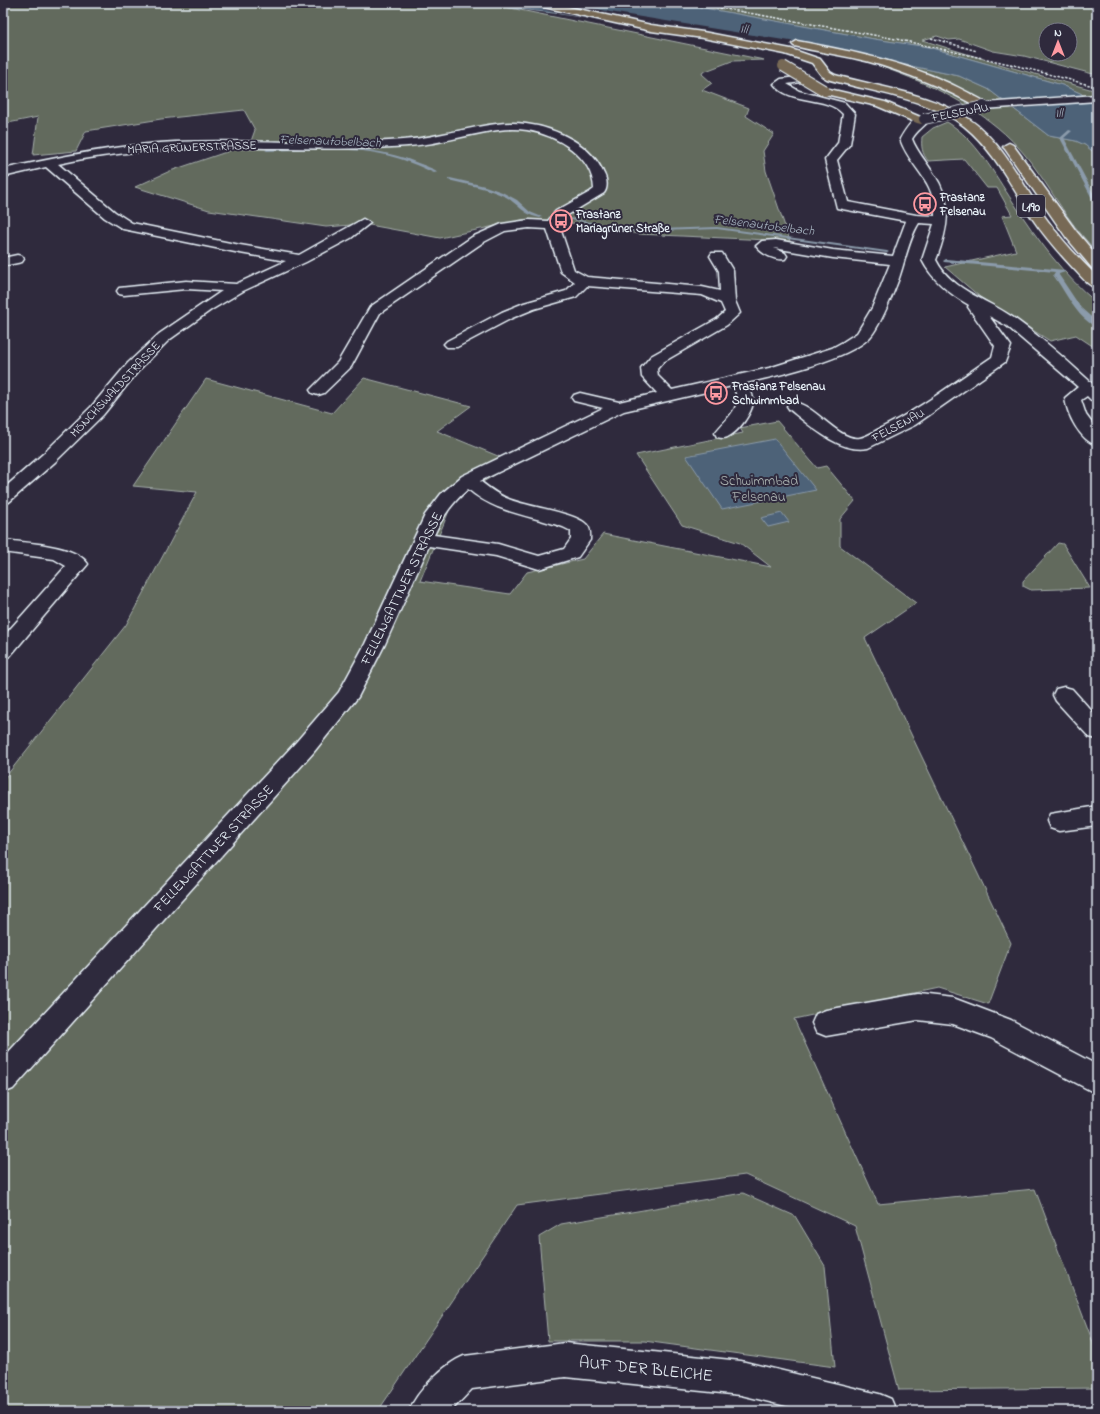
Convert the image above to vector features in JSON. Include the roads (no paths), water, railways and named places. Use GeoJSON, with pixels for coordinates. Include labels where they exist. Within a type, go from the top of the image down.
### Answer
{"type":"FeatureCollection","features":[{"type":"Feature","properties":{"kind":"main road"},"geometry":{"type":"LineString","coordinates":[[539,3],[650,28],[699,36],[743,47],[765,56],[825,91],[881,104],[923,120]]}},
{"type":"Feature","properties":{"kind":"main road"},"geometry":{"type":"LineString","coordinates":[[559,3],[640,21],[793,47],[817,54],[833,63]]}},
{"type":"Feature","properties":{"kind":"main road","name":"L190"},"geometry":{"type":"LineString","coordinates":[[699,36],[787,51],[810,58],[823,68],[826,74],[840,75],[895,85],[932,95],[969,112],[998,136],[1022,164],[1071,234],[1097,265]]}},
{"type":"Feature","properties":{"kind":"main road"},"geometry":{"type":"LineString","coordinates":[[757,40],[776,41],[834,51],[894,65],[929,78],[984,106]]}},
{"type":"Feature","properties":{"kind":"main road"},"geometry":{"type":"LineString","coordinates":[[804,79],[820,72],[823,68]]}},
{"type":"Feature","properties":{"kind":"main road"},"geometry":{"type":"LineString","coordinates":[[804,79],[840,75]]}},
{"type":"Feature","properties":{"kind":"main road","name":"L190"},"geometry":{"type":"LineString","coordinates":[[840,75],[920,100],[954,114],[969,125],[993,149],[1039,218],[1065,252],[1097,284]]}},
{"type":"Feature","properties":{"kind":"street"},"geometry":{"type":"LineString","coordinates":[[804,79],[785,81],[779,84],[796,93],[841,105],[849,114],[844,144],[831,160],[842,205],[916,218],[942,220]]}},
{"type":"Feature","properties":{"kind":"street","name":"FELSENAU"},"geometry":{"type":"LineString","coordinates":[[1093,392],[1012,323],[957,292],[934,270],[929,260],[942,220],[941,204],[937,188],[929,174],[914,158],[906,138],[913,127],[923,120],[961,110],[984,106],[1097,98]]}},
{"type":"Feature","properties":{"kind":"street","name":"MARIA GRÜNERSTRASSE"},"geometry":{"type":"LineString","coordinates":[[3,173],[128,149],[221,145],[390,144],[430,140],[499,128],[525,127],[548,132],[576,147],[594,166],[601,178],[600,190],[594,196],[555,217],[552,225]]}},
{"type":"Feature","properties":{"kind":"street"},"geometry":{"type":"LineString","coordinates":[[49,163],[104,210],[128,226],[240,249],[301,259]]}},
{"type":"Feature","properties":{"kind":"street","name":"FELLENGATTNER STRASSE"},"geometry":{"type":"LineString","coordinates":[[3,1079],[186,876],[305,747],[347,697],[375,644],[434,515],[447,498],[468,480],[619,407],[773,372],[837,351],[863,336],[890,284],[912,222],[916,218]]}},
{"type":"Feature","properties":{"kind":"street","name":"MÖNCHSWALDSTRASSE"},"geometry":{"type":"LineString","coordinates":[[3,498],[49,458],[97,411],[134,366],[164,337],[206,307],[238,288],[301,259],[363,223]]}},
{"type":"Feature","properties":{"kind":"street"},"geometry":{"type":"LineString","coordinates":[[318,390],[345,364],[375,310],[483,237],[502,228],[530,224],[552,225],[568,272],[584,281],[702,291],[715,294],[728,301],[732,307],[733,313],[722,322],[657,359],[649,368],[650,377],[668,395]]}},
{"type":"Feature","properties":{"kind":"street"},"geometry":{"type":"LineString","coordinates":[[780,256],[767,250],[763,246],[767,244],[776,244],[833,254],[898,261]]}},
{"type":"Feature","properties":{"kind":"street"},"geometry":{"type":"LineString","coordinates":[[717,256],[726,271],[728,301]]}},
{"type":"Feature","properties":{"kind":"street"},"geometry":{"type":"LineString","coordinates":[[3,262],[17,259]]}},
{"type":"Feature","properties":{"kind":"street"},"geometry":{"type":"LineString","coordinates":[[452,344],[506,316],[529,306],[571,294],[584,281]]}},
{"type":"Feature","properties":{"kind":"street"},"geometry":{"type":"LineString","coordinates":[[124,290],[186,285],[238,288]]}},
{"type":"Feature","properties":{"kind":"street","name":"FELSENAU"},"geometry":{"type":"LineString","coordinates":[[795,406],[822,427],[844,440],[862,444],[909,421],[999,359],[1003,346],[993,330],[978,313],[972,300]]}},
{"type":"Feature","properties":{"kind":"street"},"geometry":{"type":"LineString","coordinates":[[723,433],[739,417],[746,403],[745,394],[735,380]]}},
{"type":"Feature","properties":{"kind":"street"},"geometry":{"type":"LineString","coordinates":[[1093,392],[1073,398],[1073,406],[1078,417],[1097,446]]}},
{"type":"Feature","properties":{"kind":"street"},"geometry":{"type":"LineString","coordinates":[[580,398],[619,407]]}},
{"type":"Feature","properties":{"kind":"street"},"geometry":{"type":"LineString","coordinates":[[423,540],[498,550],[539,562],[572,553],[581,540],[580,528],[568,521],[511,507],[493,500],[468,480]]}},
{"type":"Feature","properties":{"kind":"street"},"geometry":{"type":"LineString","coordinates":[[3,546],[59,554],[78,564],[3,651]]}},
{"type":"Feature","properties":{"kind":"street"},"geometry":{"type":"LineString","coordinates":[[1064,696],[1097,731]]}},
{"type":"Feature","properties":{"kind":"street"},"geometry":{"type":"LineString","coordinates":[[1059,821],[1097,816]]}},
{"type":"Feature","properties":{"kind":"street"},"geometry":{"type":"LineString","coordinates":[[826,1023],[918,1007],[952,1011],[1001,1029],[1097,1080]]}},
{"type":"Feature","properties":{"kind":"street","name":"AUF DER BLEICHE"},"geometry":{"type":"LineString","coordinates":[[426,1411],[464,1373],[565,1360],[741,1378],[879,1411]]}},
{"type":"Feature","properties":{"kind":"water","name":"Ill"},"geometry":{"type":"Polygon","coordinates":[[[486,3],[677,3],[874,39],[928,47],[1062,85],[1080,93],[1097,104],[1097,155],[1085,145],[1076,141],[1049,136],[988,89],[959,76],[897,63],[553,13],[494,6],[486,3]]]}},
{"type":"Feature","properties":{"kind":"water","name":"Schwimmbad Felsenau"},"geometry":{"type":"Polygon","coordinates":[[[775,439],[816,490],[722,509],[686,456],[775,439]]]}},
{"type":"Feature","properties":{"kind":"water"},"geometry":{"type":"Polygon","coordinates":[[[782,513],[789,522],[768,527],[761,518],[782,513]]]}},
{"type":"Feature","properties":{"kind":"waterway"},"geometry":{"type":"LineString","coordinates":[[1070,131],[1062,138],[1097,204]]}},
{"type":"Feature","properties":{"kind":"waterway","name":"Felsenautobelbach"},"geometry":{"type":"LineString","coordinates":[[267,150],[364,150],[385,153],[436,172]]}},
{"type":"Feature","properties":{"kind":"waterway","name":"Felsenautobelbach"},"geometry":{"type":"LineString","coordinates":[[450,179],[484,187],[500,193],[515,201],[528,213],[540,217]]}},
{"type":"Feature","properties":{"kind":"waterway","name":"Felsenautobelbach"},"geometry":{"type":"LineString","coordinates":[[567,218],[632,231],[717,228],[887,252]]}},
{"type":"Feature","properties":{"kind":"waterway","name":"Felsenautobelbach"},"geometry":{"type":"LineString","coordinates":[[946,261],[1063,271],[1056,273],[1056,275],[1074,303],[1084,315],[1097,325]]}},
{"type":"Feature","properties":{"kind":"railway"},"geometry":{"type":"LineString","coordinates":[[692,3],[896,39],[1013,65]]}},
{"type":"Feature","properties":{"kind":"railway"},"geometry":{"type":"LineString","coordinates":[[931,38],[977,51]]}},
{"type":"Feature","properties":{"kind":"railway"},"geometry":{"type":"LineString","coordinates":[[1013,65],[1097,87]]}},
{"type":"Feature","properties":{"kind":"place","name":"Frastanz Felsenau"},"geometry":{"type":"Point","coordinates":[925,204]}},
{"type":"Feature","properties":{"kind":"place","name":"Frastanz Mariagrüner Straße"},"geometry":{"type":"Point","coordinates":[561,221]}},
{"type":"Feature","properties":{"kind":"place","name":"Frastanz Felsenau Schwimmbad"},"geometry":{"type":"Point","coordinates":[716,393]}}]}
